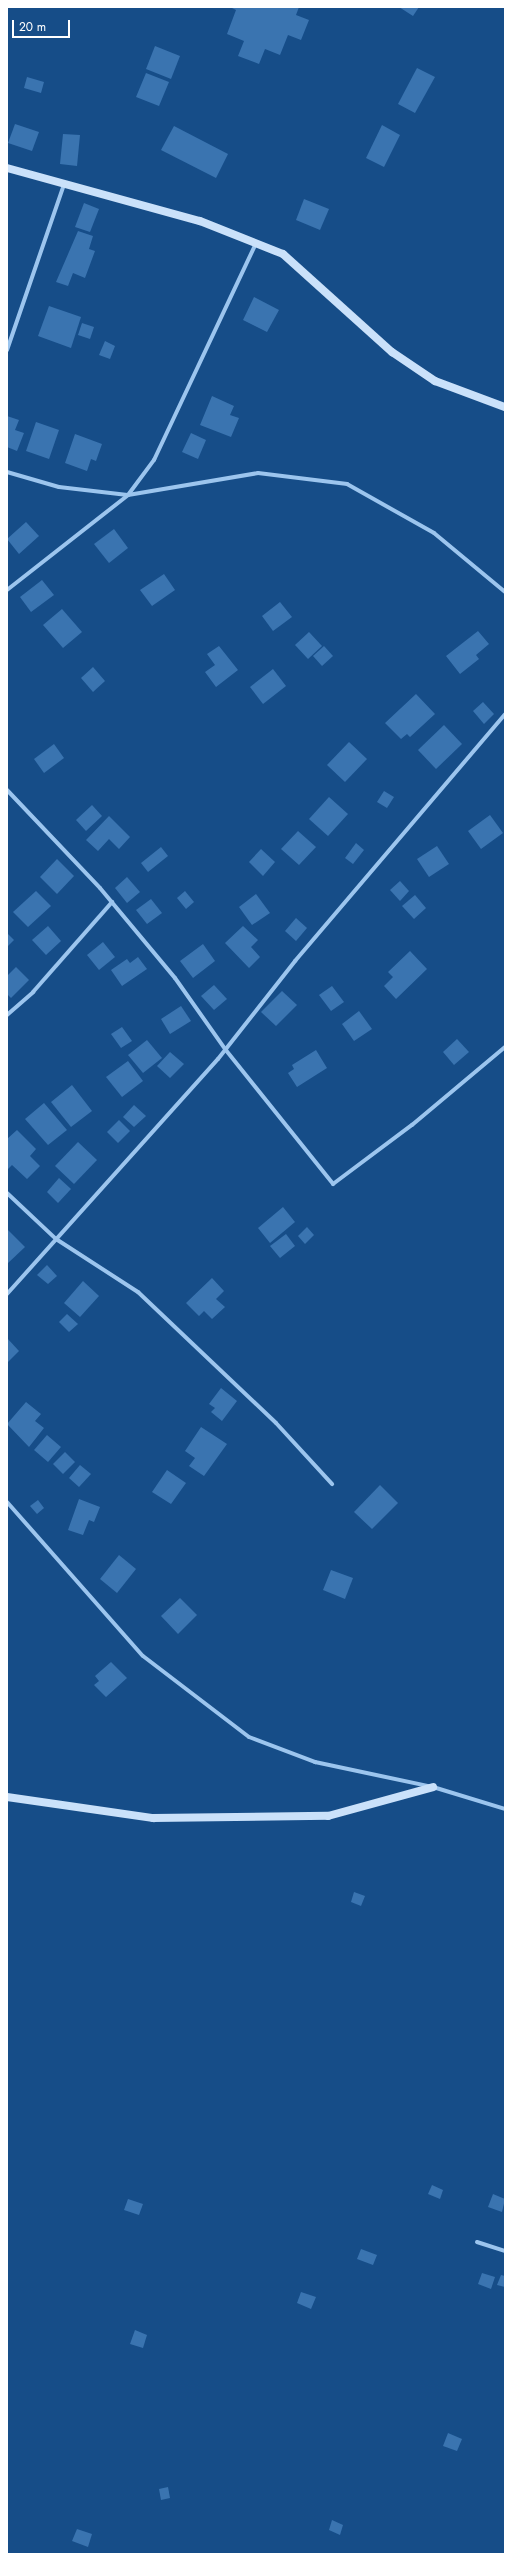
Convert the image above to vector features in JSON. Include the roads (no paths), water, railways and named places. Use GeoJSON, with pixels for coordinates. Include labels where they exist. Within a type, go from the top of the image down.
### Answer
{"type":"FeatureCollection","features":[{"type":"Feature","properties":{"kind":"street"},"geometry":{"type":"LineString","coordinates":[[7,168],[200,221],[283,254],[392,352],[435,381],[505,407]]}},
{"type":"Feature","properties":{"kind":"street"},"geometry":{"type":"LineString","coordinates":[[7,350],[64,184]]}},
{"type":"Feature","properties":{"kind":"street"},"geometry":{"type":"LineString","coordinates":[[7,590],[128,495],[154,460],[256,243]]}},
{"type":"Feature","properties":{"kind":"street"},"geometry":{"type":"LineString","coordinates":[[7,472],[59,486],[128,495],[258,473],[347,484],[434,533],[505,592]]}},
{"type":"Feature","properties":{"kind":"street"},"geometry":{"type":"LineString","coordinates":[[7,1294],[225,1049],[295,961],[505,714]]}},
{"type":"Feature","properties":{"kind":"street"},"geometry":{"type":"LineString","coordinates":[[7,790],[112,902],[175,978],[225,1049],[333,1184],[412,1125],[505,1047]]}},
{"type":"Feature","properties":{"kind":"street"},"geometry":{"type":"LineString","coordinates":[[7,1015],[33,992],[112,902]]}},
{"type":"Feature","properties":{"kind":"street"},"geometry":{"type":"LineString","coordinates":[[7,1193],[56,1239],[138,1292],[276,1423],[332,1484]]}},
{"type":"Feature","properties":{"kind":"street"},"geometry":{"type":"LineString","coordinates":[[7,1502],[143,1656],[249,1737],[315,1762],[432,1787],[505,1809]]}},
{"type":"Feature","properties":{"kind":"street"},"geometry":{"type":"LineString","coordinates":[[7,1797],[153,1818],[320,1816],[432,1787]]}},
{"type":"Feature","properties":{"kind":"street"},"geometry":{"type":"LineString","coordinates":[[477,2242],[505,2251]]}}]}
